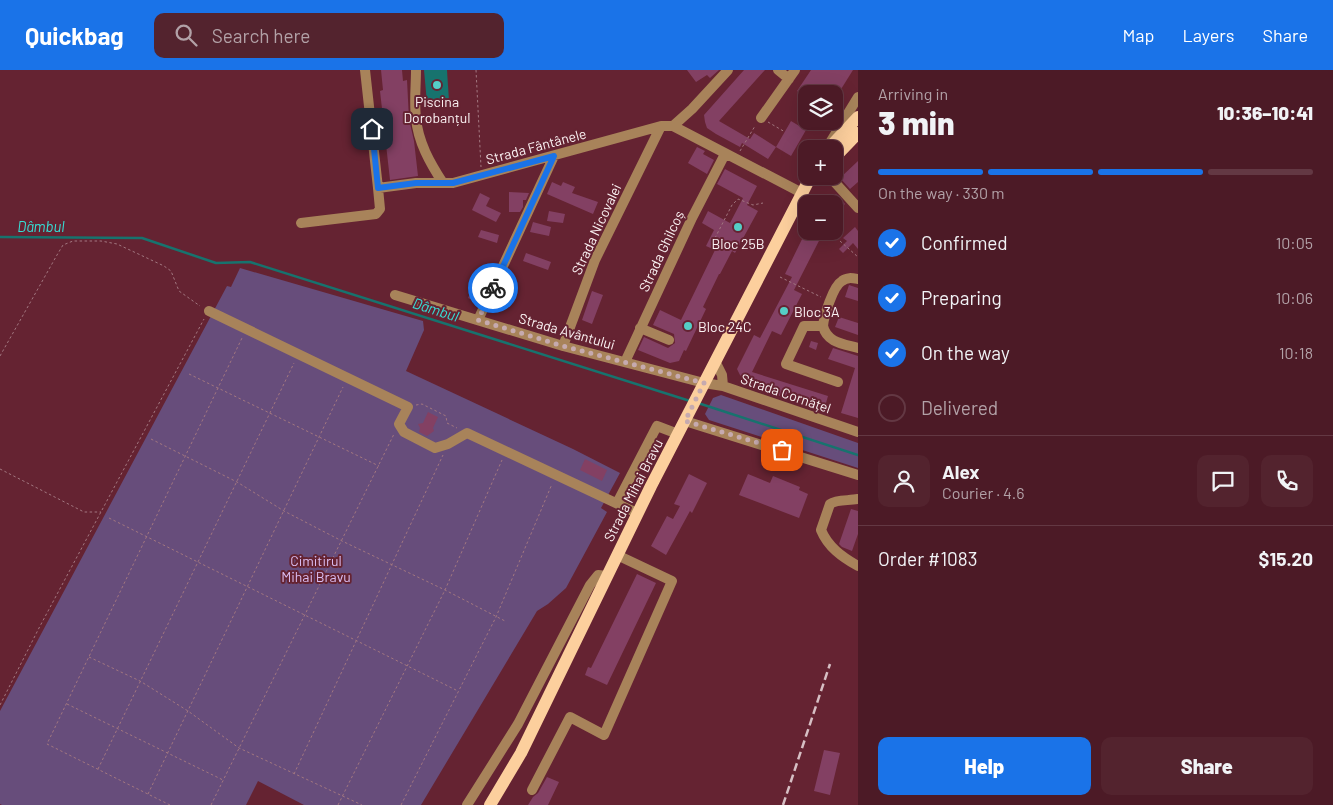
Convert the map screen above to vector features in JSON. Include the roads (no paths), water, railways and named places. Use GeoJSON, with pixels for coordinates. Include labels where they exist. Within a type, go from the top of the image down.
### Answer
{"type":"FeatureCollection","features":[{"type":"Feature","properties":{"kind":"main road"},"geometry":{"type":"LineString","coordinates":[[836,140],[858,117]]}},
{"type":"Feature","properties":{"kind":"main road"},"geometry":{"type":"LineString","coordinates":[[843,149],[858,133]]}},
{"type":"Feature","properties":{"kind":"main road","name":"Strada Mihai Bravu"},"geometry":{"type":"LineString","coordinates":[[490,805],[521,753],[638,513],[806,185]]}},
{"type":"Feature","properties":{"kind":"main road","name":"Strada Mihai Bravu"},"geometry":{"type":"LineString","coordinates":[[803,191],[809,185]]}},
{"type":"Feature","properties":{"kind":"street"},"geometry":{"type":"LineString","coordinates":[[301,223],[376,214],[380,209],[365,70]]}},
{"type":"Feature","properties":{"kind":"street"},"geometry":{"type":"LineString","coordinates":[[416,70],[416,118],[422,144],[430,164],[443,183]]}},
{"type":"Feature","properties":{"kind":"street"},"geometry":{"type":"LineString","coordinates":[[673,126],[692,109],[728,70]]}},
{"type":"Feature","properties":{"kind":"street"},"geometry":{"type":"LineString","coordinates":[[778,70],[789,79]]}},
{"type":"Feature","properties":{"kind":"street"},"geometry":{"type":"LineString","coordinates":[[761,118],[795,70]]}},
{"type":"Feature","properties":{"kind":"street"},"geometry":{"type":"LineString","coordinates":[[832,140],[858,97]]}},
{"type":"Feature","properties":{"kind":"street","name":"Strada Fântânele"},"geometry":{"type":"LineString","coordinates":[[378,188],[416,183],[453,183],[661,126],[673,126],[725,154],[803,191]]}},
{"type":"Feature","properties":{"kind":"street","name":"Strada Nicovalei"},"geometry":{"type":"LineString","coordinates":[[563,346],[595,260],[661,126]]}},
{"type":"Feature","properties":{"kind":"street","name":"Strada Ghilcoș"},"geometry":{"type":"LineString","coordinates":[[625,362],[692,218],[725,154]]}},
{"type":"Feature","properties":{"kind":"street"},"geometry":{"type":"LineString","coordinates":[[478,320],[554,156]]}},
{"type":"Feature","properties":{"kind":"street"},"geometry":{"type":"LineString","coordinates":[[837,185],[858,208]]}},
{"type":"Feature","properties":{"kind":"street"},"geometry":{"type":"LineString","coordinates":[[858,270],[854,278],[843,279],[837,285],[823,326],[828,337],[834,341],[858,348]]}},
{"type":"Feature","properties":{"kind":"street","name":"Strada Avântului"},"geometry":{"type":"LineString","coordinates":[[395,295],[563,346],[625,362],[702,387]]}},
{"type":"Feature","properties":{"kind":"street"},"geometry":{"type":"LineString","coordinates":[[209,311],[408,407],[399,424],[404,432],[435,448],[448,444],[467,432],[638,513]]}},
{"type":"Feature","properties":{"kind":"street"},"geometry":{"type":"LineString","coordinates":[[823,326],[804,326],[786,364],[838,382]]}},
{"type":"Feature","properties":{"kind":"street"},"geometry":{"type":"LineString","coordinates":[[640,328],[669,340]]}},
{"type":"Feature","properties":{"kind":"street"},"geometry":{"type":"LineString","coordinates":[[715,361],[722,375],[723,386]]}},
{"type":"Feature","properties":{"kind":"street","name":"Strada Cornățel"},"geometry":{"type":"LineString","coordinates":[[702,387],[723,386],[858,432]]}},
{"type":"Feature","properties":{"kind":"street"},"geometry":{"type":"LineString","coordinates":[[685,421],[858,475]]}},
{"type":"Feature","properties":{"kind":"street"},"geometry":{"type":"LineString","coordinates":[[617,503],[657,426],[678,434]]}},
{"type":"Feature","properties":{"kind":"street"},"geometry":{"type":"LineString","coordinates":[[858,499],[834,501],[830,504],[821,530],[824,539],[833,549],[858,566]]}},
{"type":"Feature","properties":{"kind":"street"},"geometry":{"type":"LineString","coordinates":[[532,790],[570,717],[604,735],[672,581],[618,555]]}},
{"type":"Feature","properties":{"kind":"street"},"geometry":{"type":"LineString","coordinates":[[467,805],[518,724],[590,585],[598,575],[607,576]]}},
{"type":"Feature","properties":{"kind":"water","name":"Piscina Dorobanțul"},"geometry":{"type":"Polygon","coordinates":[[[424,70],[447,70],[449,101],[427,103],[424,70]]]}},
{"type":"Feature","properties":{"kind":"waterway","name":"Dâmbul"},"geometry":{"type":"LineString","coordinates":[[0,237],[142,238],[216,263],[250,262],[690,401]]}},
{"type":"Feature","properties":{"kind":"waterway","name":"Dâmbul"},"geometry":{"type":"LineString","coordinates":[[698,403],[858,455]]}},
{"type":"Feature","properties":{"kind":"railway"},"geometry":{"type":"LineString","coordinates":[[783,805],[830,664]]}},
{"type":"Feature","properties":{"kind":"place","name":"Piscina Dorobanțul"},"geometry":{"type":"Point","coordinates":[437,85]}},
{"type":"Feature","properties":{"kind":"place","name":"Bloc 25B"},"geometry":{"type":"Point","coordinates":[738,227]}},
{"type":"Feature","properties":{"kind":"place","name":"Bloc 3A"},"geometry":{"type":"Point","coordinates":[784,311]}},
{"type":"Feature","properties":{"kind":"place","name":"Bloc 24C"},"geometry":{"type":"Point","coordinates":[688,326]}},
{"type":"Feature","properties":{"kind":"park label","name":"Cimitirul Mihai Bravu"},"geometry":{"type":"Point","coordinates":[316,568]}}]}
